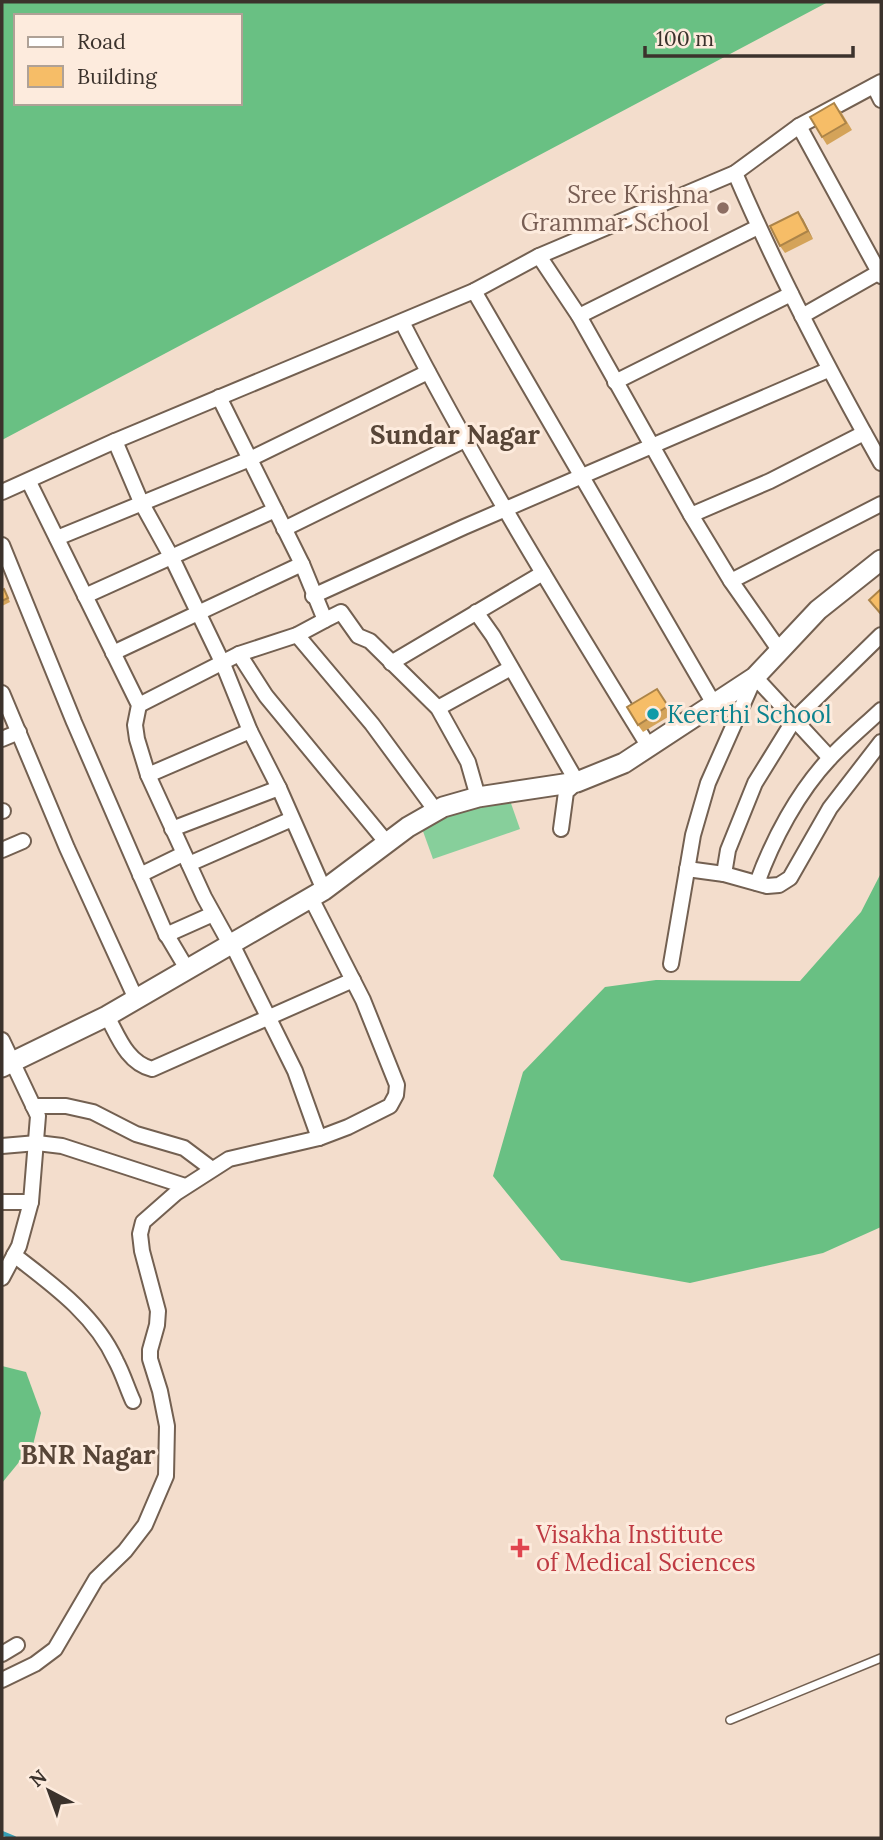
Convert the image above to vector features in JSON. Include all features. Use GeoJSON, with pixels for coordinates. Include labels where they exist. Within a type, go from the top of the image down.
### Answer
{"type":"FeatureCollection","features":[{"type":"Feature","properties":{"kind":"street"},"geometry":{"type":"LineString","coordinates":[[2,492],[115,441],[474,292],[539,256],[735,173],[799,126],[878,84],[881,100]]}},
{"type":"Feature","properties":{"kind":"street"},"geometry":{"type":"LineString","coordinates":[[799,126],[881,273],[802,316]]}},
{"type":"Feature","properties":{"kind":"street"},"geometry":{"type":"LineString","coordinates":[[735,173],[758,227],[828,370],[881,463]]}},
{"type":"Feature","properties":{"kind":"street"},"geometry":{"type":"LineString","coordinates":[[579,316],[758,227]]}},
{"type":"Feature","properties":{"kind":"street"},"geometry":{"type":"LineString","coordinates":[[539,256],[579,316],[651,448],[731,581],[780,651]]}},
{"type":"Feature","properties":{"kind":"street"},"geometry":{"type":"LineString","coordinates":[[474,292],[714,704]]}},
{"type":"Feature","properties":{"kind":"street"},"geometry":{"type":"LineString","coordinates":[[615,382],[791,294]]}},
{"type":"Feature","properties":{"kind":"street"},"geometry":{"type":"LineString","coordinates":[[402,322],[465,440],[542,573],[649,747]]}},
{"type":"Feature","properties":{"kind":"street"},"geometry":{"type":"LineString","coordinates":[[313,596],[580,476],[651,448],[828,370]]}},
{"type":"Feature","properties":{"kind":"street"},"geometry":{"type":"LineString","coordinates":[[57,538],[250,459],[428,372]]}},
{"type":"Feature","properties":{"kind":"street"},"geometry":{"type":"LineString","coordinates":[[219,397],[302,564],[325,620]]}},
{"type":"Feature","properties":{"kind":"street"},"geometry":{"type":"LineString","coordinates":[[691,515],[770,481],[864,433]]}},
{"type":"Feature","properties":{"kind":"street"},"geometry":{"type":"LineString","coordinates":[[285,529],[465,440]]}},
{"type":"Feature","properties":{"kind":"street"},"geometry":{"type":"LineString","coordinates":[[2,1680],[35,1664],[55,1649],[96,1579],[125,1551],[145,1525],[163,1483],[167,1468],[167,1426],[150,1350],[158,1311],[142,1251],[140,1228],[153,1211],[185,1186],[229,1159],[319,1138],[348,1128],[390,1106],[396,1096],[397,1085],[317,894],[279,788],[250,731],[198,611],[141,502],[115,441]]}},
{"type":"Feature","properties":{"kind":"street"},"geometry":{"type":"LineString","coordinates":[[29,482],[139,705],[135,725],[136,739],[148,775],[213,914],[295,1071],[319,1138]]}},
{"type":"Feature","properties":{"kind":"street"},"geometry":{"type":"LineString","coordinates":[[731,581],[881,504]]}},
{"type":"Feature","properties":{"kind":"street"},"geometry":{"type":"LineString","coordinates":[[85,596],[275,510]]}},
{"type":"Feature","properties":{"kind":"street"},"geometry":{"type":"LineString","coordinates":[[2,545],[74,722],[166,935],[187,970]]}},
{"type":"Feature","properties":{"kind":"street"},"geometry":{"type":"LineString","coordinates":[[7,1064],[107,1016],[317,894],[436,811],[478,797],[577,782],[624,763],[755,677],[818,610],[881,560]]}},
{"type":"Feature","properties":{"kind":"street"},"geometry":{"type":"LineString","coordinates":[[113,653],[302,564]]}},
{"type":"Feature","properties":{"kind":"street"},"geometry":{"type":"LineString","coordinates":[[391,663],[542,573]]}},
{"type":"Feature","properties":{"kind":"street"},"geometry":{"type":"LineString","coordinates":[[139,705],[239,654],[297,635],[341,612],[358,636],[370,641],[438,708],[468,762],[478,797]]}},
{"type":"Feature","properties":{"kind":"street"},"geometry":{"type":"LineString","coordinates":[[475,612],[512,668],[577,782]]}},
{"type":"Feature","properties":{"kind":"street"},"geometry":{"type":"LineString","coordinates":[[297,635],[372,724],[436,811]]}},
{"type":"Feature","properties":{"kind":"street"},"geometry":{"type":"LineString","coordinates":[[724,874],[728,850],[755,783],[794,720],[881,635]]}},
{"type":"Feature","properties":{"kind":"street"},"geometry":{"type":"LineString","coordinates":[[239,654],[266,696],[387,843]]}},
{"type":"Feature","properties":{"kind":"street"},"geometry":{"type":"LineString","coordinates":[[438,708],[512,668]]}},
{"type":"Feature","properties":{"kind":"street"},"geometry":{"type":"LineString","coordinates":[[755,677],[830,758]]}},
{"type":"Feature","properties":{"kind":"street"},"geometry":{"type":"LineString","coordinates":[[671,964],[692,835],[708,783],[755,677]]}},
{"type":"Feature","properties":{"kind":"street"},"geometry":{"type":"LineString","coordinates":[[2,692],[67,848],[136,999]]}},
{"type":"Feature","properties":{"kind":"street"},"geometry":{"type":"LineString","coordinates":[[757,883],[786,821],[830,758],[881,710]]}},
{"type":"Feature","properties":{"kind":"street"},"geometry":{"type":"LineString","coordinates":[[148,775],[250,731]]}},
{"type":"Feature","properties":{"kind":"street"},"geometry":{"type":"LineString","coordinates":[[2,739],[19,732]]}},
{"type":"Feature","properties":{"kind":"street"},"geometry":{"type":"LineString","coordinates":[[687,869],[724,874],[767,886],[779,885],[790,878],[830,808],[881,742]]}},
{"type":"Feature","properties":{"kind":"street"},"geometry":{"type":"LineString","coordinates":[[561,829],[566,792],[577,782]]}},
{"type":"Feature","properties":{"kind":"street"},"geometry":{"type":"LineString","coordinates":[[172,829],[279,788]]}},
{"type":"Feature","properties":{"kind":"street"},"geometry":{"type":"LineString","coordinates":[[141,875],[292,819]]}},
{"type":"Feature","properties":{"kind":"street"},"geometry":{"type":"LineString","coordinates":[[2,850],[23,841]]}},
{"type":"Feature","properties":{"kind":"street"},"geometry":{"type":"LineString","coordinates":[[166,935],[213,914]]}},
{"type":"Feature","properties":{"kind":"street"},"geometry":{"type":"LineString","coordinates":[[107,1016],[133,1059],[141,1066],[152,1069],[353,980]]}},
{"type":"Feature","properties":{"kind":"street"},"geometry":{"type":"LineString","coordinates":[[2,1040],[7,1064],[38,1116],[31,1202],[19,1247],[2,1278]]}},
{"type":"Feature","properties":{"kind":"street"},"geometry":{"type":"LineString","coordinates":[[33,1106],[66,1106],[93,1112],[148,1139],[184,1148],[212,1169]]}},
{"type":"Feature","properties":{"kind":"street"},"geometry":{"type":"LineString","coordinates":[[2,1146],[37,1143],[62,1146],[185,1186]]}},
{"type":"Feature","properties":{"kind":"street"},"geometry":{"type":"LineString","coordinates":[[2,1202],[31,1202]]}},
{"type":"Feature","properties":{"kind":"street"},"geometry":{"type":"LineString","coordinates":[[14,1255],[70,1299],[82,1312],[116,1360],[133,1402]]}},
{"type":"Feature","properties":{"kind":"street"},"geometry":{"type":"LineString","coordinates":[[2,1654],[17,1645]]}},
{"type":"Feature","properties":{"kind":"lane"},"geometry":{"type":"LineString","coordinates":[[730,1720],[881,1658]]}},
{"type":"Feature","properties":{"kind":"green space"},"geometry":{"type":"Polygon","coordinates":[[[2,2],[828,2],[2,440],[2,2]]]}},
{"type":"Feature","properties":{"kind":"green space"},"geometry":{"type":"Polygon","coordinates":[[[507,792],[520,829],[433,859],[420,823],[507,792]]]}},
{"type":"Feature","properties":{"kind":"green space"},"geometry":{"type":"Polygon","coordinates":[[[881,873],[881,1227],[823,1253],[690,1283],[561,1260],[493,1176],[523,1072],[605,987],[656,980],[800,981],[861,912],[881,873]]]}},
{"type":"Feature","properties":{"kind":"green space"},"geometry":{"type":"Polygon","coordinates":[[[2,1366],[26,1372],[41,1413],[33,1445],[2,1483],[2,1366]]]}},
{"type":"Feature","properties":{"kind":"building"},"geometry":{"type":"Polygon","coordinates":[[[834,103],[846,123],[822,137],[810,117],[834,103]]]}},
{"type":"Feature","properties":{"kind":"building"},"geometry":{"type":"Polygon","coordinates":[[[798,212],[808,231],[780,246],[770,226],[798,212]]]}},
{"type":"Feature","properties":{"kind":"building"},"geometry":{"type":"Polygon","coordinates":[[[4,589],[8,598],[2,601],[2,590],[4,589]]]}},
{"type":"Feature","properties":{"kind":"building"},"geometry":{"type":"Polygon","coordinates":[[[881,589],[881,614],[869,600],[881,589]]]}},
{"type":"Feature","properties":{"kind":"building"},"geometry":{"type":"Polygon","coordinates":[[[657,689],[668,706],[638,725],[627,707],[657,689]]]}},
{"type":"Feature","properties":{"kind":"waterway"},"geometry":{"type":"LineString","coordinates":[[2,1833],[14,1838]]}},
{"type":"Feature","properties":{"kind":"place","name":"Sree Krishna Grammar School"},"geometry":{"type":"Point","coordinates":[723,208]}},
{"type":"Feature","properties":{"kind":"place","name":"Keerthi School"},"geometry":{"type":"Point","coordinates":[653,714]}},
{"type":"Feature","properties":{"kind":"place","name":"Visakha Institute of Medical Sciences"},"geometry":{"type":"Point","coordinates":[520,1548]}},
{"type":"Feature","properties":{"kind":"district","name":"Sundar Nagar"},"geometry":{"type":"Point","coordinates":[455,434]}},
{"type":"Feature","properties":{"kind":"district","name":"BNR Nagar"},"geometry":{"type":"Point","coordinates":[88,1454]}}]}
